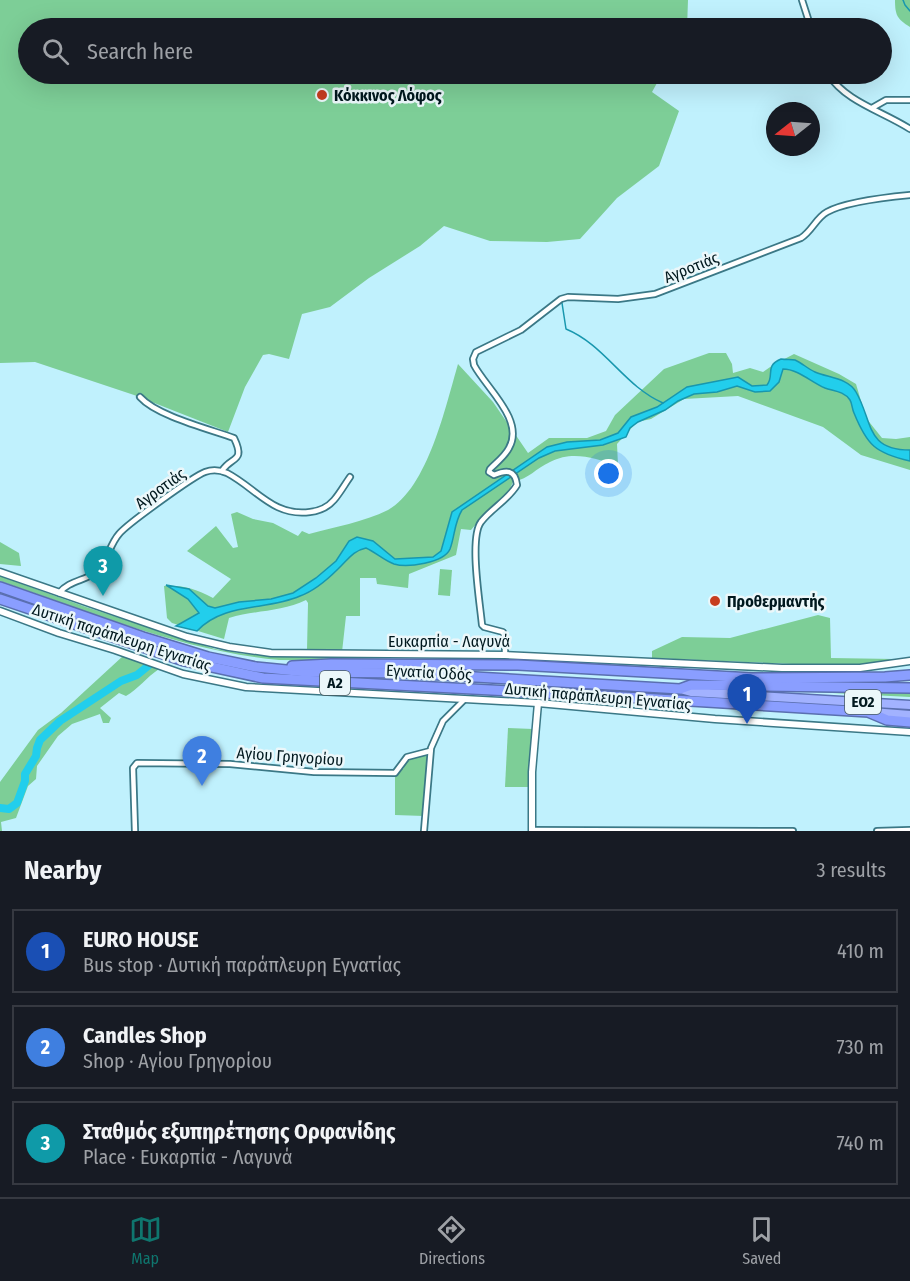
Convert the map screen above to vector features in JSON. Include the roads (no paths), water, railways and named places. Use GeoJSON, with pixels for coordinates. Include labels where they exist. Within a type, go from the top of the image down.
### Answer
{"type":"FeatureCollection","features":[{"type":"Feature","properties":{"kind":"highway","name":"Εγνατία Οδός"},"geometry":{"type":"LineString","coordinates":[[0,587],[143,637],[208,657],[256,667],[307,672],[406,673],[680,689]]}},
{"type":"Feature","properties":{"kind":"highway","name":"Εγνατία Οδός"},"geometry":{"type":"LineString","coordinates":[[0,599],[184,661],[262,678],[868,712]]}},
{"type":"Feature","properties":{"kind":"highway"},"geometry":{"type":"LineString","coordinates":[[275,669],[309,664],[416,664],[562,667],[753,678],[910,675]]}},
{"type":"Feature","properties":{"kind":"highway","name":"Α2"},"geometry":{"type":"LineString","coordinates":[[680,689],[691,685],[910,687]]}},
{"type":"Feature","properties":{"kind":"highway","name":"ΕΟ2"},"geometry":{"type":"LineString","coordinates":[[680,689],[691,692],[910,705]]}},
{"type":"Feature","properties":{"kind":"highway","name":"ΕΟ2"},"geometry":{"type":"LineString","coordinates":[[868,712],[910,715]]}},
{"type":"Feature","properties":{"kind":"highway","name":"Α2"},"geometry":{"type":"LineString","coordinates":[[868,712],[886,720],[910,722]]}},
{"type":"Feature","properties":{"kind":"street"},"geometry":{"type":"LineString","coordinates":[[802,0],[808,18]]}},
{"type":"Feature","properties":{"kind":"street"},"geometry":{"type":"LineString","coordinates":[[836,84],[843,92],[910,129]]}},
{"type":"Feature","properties":{"kind":"street"},"geometry":{"type":"LineString","coordinates":[[872,108],[886,100],[910,100]]}},
{"type":"Feature","properties":{"kind":"street","name":"Αγροτιάς"},"geometry":{"type":"LineString","coordinates":[[505,655],[503,631],[482,625],[475,544],[478,527],[514,491],[517,485],[516,479],[509,471],[504,470],[494,475],[489,472],[508,451],[512,443],[512,428],[507,413],[474,365],[474,355],[521,330],[561,299],[568,297],[618,299],[655,294],[801,238],[812,230],[819,218],[831,210],[910,195]]}},
{"type":"Feature","properties":{"kind":"street"},"geometry":{"type":"LineString","coordinates":[[140,397],[153,407],[187,422],[234,438],[238,448],[237,456],[222,471],[233,476],[283,511],[315,512],[328,506],[351,477]]}},
{"type":"Feature","properties":{"kind":"street","name":"Αγροτιάς"},"geometry":{"type":"LineString","coordinates":[[59,592],[70,583],[94,573],[105,559],[116,537],[128,526],[198,475],[212,470],[222,471]]}},
{"type":"Feature","properties":{"kind":"street","name":"Ευκαρπία - Λαγυνά"},"geometry":{"type":"LineString","coordinates":[[0,572],[187,637],[240,649],[292,654],[505,655],[782,668],[860,668],[910,662]]}},
{"type":"Feature","properties":{"kind":"street","name":"Δυτική παράπλευρη Εγνατίας"},"geometry":{"type":"LineString","coordinates":[[0,611],[183,674],[219,683],[265,690],[538,703],[715,719],[910,732]]}},
{"type":"Feature","properties":{"kind":"street"},"geometry":{"type":"LineString","coordinates":[[424,831],[430,752],[443,721],[465,699]]}},
{"type":"Feature","properties":{"kind":"street"},"geometry":{"type":"LineString","coordinates":[[538,703],[532,771],[532,831],[793,831]]}},
{"type":"Feature","properties":{"kind":"street","name":"Αγίου Γρηγορίου"},"geometry":{"type":"LineString","coordinates":[[135,831],[134,768],[137,763],[230,764],[314,772],[381,774],[395,773],[407,757],[430,752]]}},
{"type":"Feature","properties":{"kind":"street"},"geometry":{"type":"LineString","coordinates":[[877,831],[910,830]]}},
{"type":"Feature","properties":{"kind":"water"},"geometry":{"type":"Polygon","coordinates":[[[781,359],[795,360],[815,372],[838,379],[853,387],[872,432],[885,445],[895,449],[910,450],[910,461],[880,451],[868,440],[848,397],[825,388],[799,373],[783,369],[779,382],[770,391],[755,392],[737,386],[717,392],[694,394],[638,422],[630,428],[626,437],[603,445],[555,451],[539,458],[462,510],[457,520],[450,549],[441,558],[416,565],[400,565],[391,563],[366,548],[361,549],[325,581],[300,596],[287,601],[220,615],[197,631],[176,626],[199,613],[188,599],[166,585],[189,589],[208,606],[215,608],[293,593],[336,561],[349,541],[357,537],[373,541],[395,559],[433,557],[441,551],[452,512],[547,447],[567,442],[600,440],[618,433],[631,417],[657,407],[687,387],[738,377],[752,386],[767,385],[771,368],[781,359]]]}},
{"type":"Feature","properties":{"kind":"waterway"},"geometry":{"type":"LineString","coordinates":[[903,0],[910,11]]}},
{"type":"Feature","properties":{"kind":"waterway"},"geometry":{"type":"LineString","coordinates":[[562,303],[566,329],[592,345],[637,387],[663,403]]}},
{"type":"Feature","properties":{"kind":"waterway"},"geometry":{"type":"LineString","coordinates":[[0,808],[9,809],[17,803],[25,781],[25,774],[36,756],[40,740],[60,721],[121,681],[137,675],[148,666]]}},
{"type":"Feature","properties":{"kind":"place","name":"Κόκκινος Λόφος"},"geometry":{"type":"Point","coordinates":[322,95]}},
{"type":"Feature","properties":{"kind":"place","name":"Σταθμός εξυπηρέτησης Ορφανίδης"},"geometry":{"type":"Point","coordinates":[103,596]}},
{"type":"Feature","properties":{"kind":"place","name":"Προθερμαντής"},"geometry":{"type":"Point","coordinates":[715,601]}},
{"type":"Feature","properties":{"kind":"place","name":"EURO HOUSE"},"geometry":{"type":"Point","coordinates":[747,724]}},
{"type":"Feature","properties":{"kind":"place","name":"Candles Shop"},"geometry":{"type":"Point","coordinates":[202,786]}}]}
